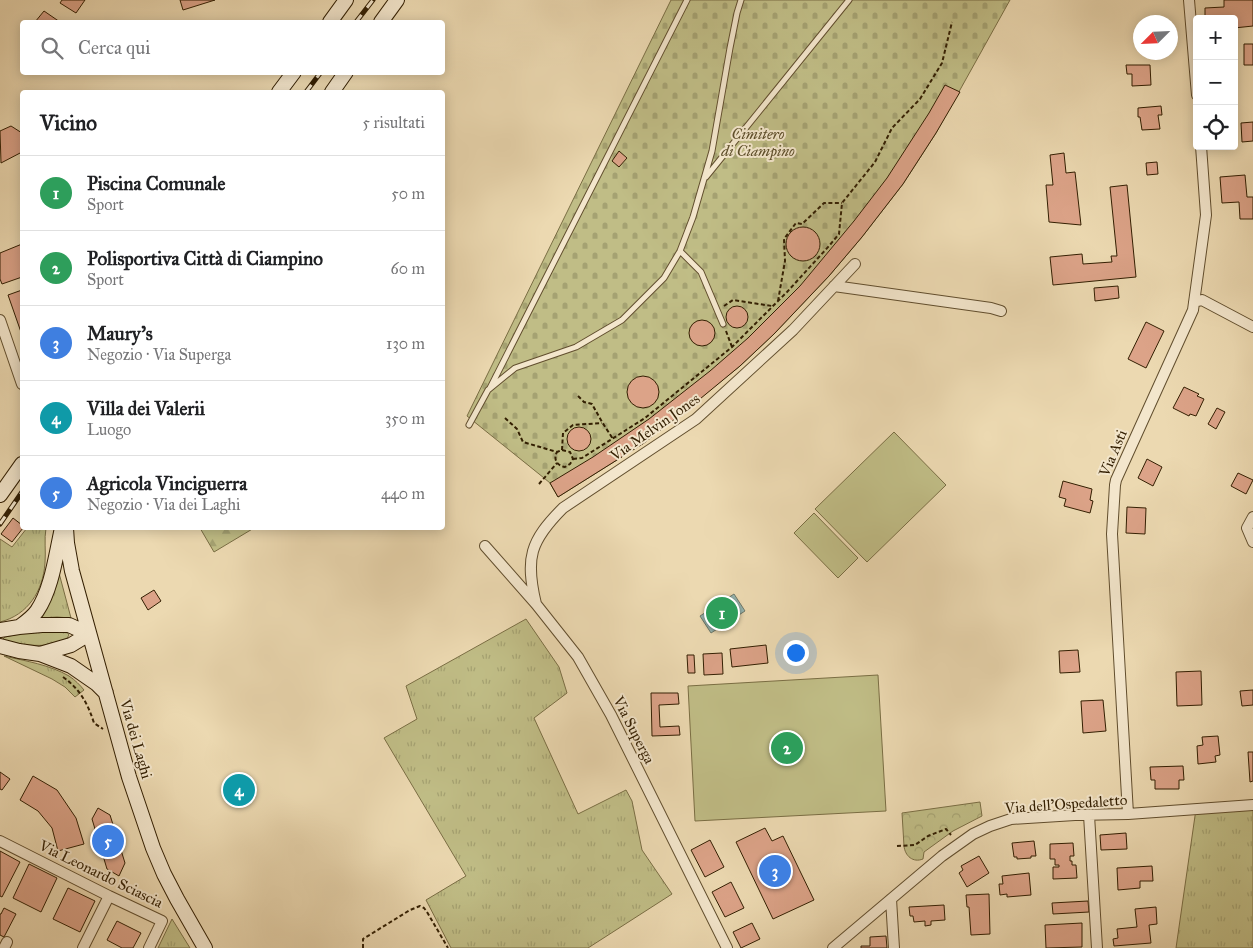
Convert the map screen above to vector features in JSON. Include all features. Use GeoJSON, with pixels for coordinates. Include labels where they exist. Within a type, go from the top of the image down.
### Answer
{"type":"FeatureCollection","features":[{"type":"Feature","properties":{"kind":"main road"},"geometry":{"type":"LineString","coordinates":[[331,20],[346,0]]}},
{"type":"Feature","properties":{"kind":"main road"},"geometry":{"type":"LineString","coordinates":[[382,20],[397,0]]}},
{"type":"Feature","properties":{"kind":"main road"},"geometry":{"type":"LineString","coordinates":[[280,90],[292,75]]}},
{"type":"Feature","properties":{"kind":"main road"},"geometry":{"type":"LineString","coordinates":[[333,90],[344,75]]}},
{"type":"Feature","properties":{"kind":"main road"},"geometry":{"type":"LineString","coordinates":[[0,495],[20,467]]}},
{"type":"Feature","properties":{"kind":"main road"},"geometry":{"type":"LineString","coordinates":[[19,627],[37,612],[44,600],[63,530]]}},
{"type":"Feature","properties":{"kind":"main road","name":"Via dei Laghi"},"geometry":{"type":"LineString","coordinates":[[64,530],[72,571],[129,777],[153,848],[164,874],[205,948]]}},
{"type":"Feature","properties":{"kind":"main road"},"geometry":{"type":"LineString","coordinates":[[0,630],[42,625],[69,625],[90,634]]}},
{"type":"Feature","properties":{"kind":"main road"},"geometry":{"type":"LineString","coordinates":[[40,654],[71,645],[90,634]]}},
{"type":"Feature","properties":{"kind":"main road"},"geometry":{"type":"LineString","coordinates":[[0,646],[40,654],[71,666],[106,692]]}},
{"type":"Feature","properties":{"kind":"street"},"geometry":{"type":"LineString","coordinates":[[1189,0],[1194,60]]}},
{"type":"Feature","properties":{"kind":"street","name":"Via Asti"},"geometry":{"type":"LineString","coordinates":[[1128,814],[1112,534],[1115,483],[1193,310],[1206,215],[1201,150]]}},
{"type":"Feature","properties":{"kind":"street","name":"Via Melvin Jones"},"geometry":{"type":"LineString","coordinates":[[536,604],[530,573],[535,543],[541,532],[563,508],[696,419],[793,330],[855,264]]}},
{"type":"Feature","properties":{"kind":"street"},"geometry":{"type":"LineString","coordinates":[[834,286],[1001,311]]}},
{"type":"Feature","properties":{"kind":"street"},"geometry":{"type":"LineString","coordinates":[[1194,302],[1202,300],[1253,326]]}},
{"type":"Feature","properties":{"kind":"street"},"geometry":{"type":"LineString","coordinates":[[0,320],[20,378]]}},
{"type":"Feature","properties":{"kind":"street"},"geometry":{"type":"LineString","coordinates":[[1253,517],[1247,528],[1253,542]]}},
{"type":"Feature","properties":{"kind":"street","name":"Via Superga"},"geometry":{"type":"LineString","coordinates":[[485,546],[536,604],[578,657],[611,715],[726,948]]}},
{"type":"Feature","properties":{"kind":"street","name":"Via dell'Ospedaletto"},"geometry":{"type":"LineString","coordinates":[[833,948],[942,856],[973,834],[990,826],[1011,819],[1128,814],[1253,805]]}},
{"type":"Feature","properties":{"kind":"street"},"geometry":{"type":"LineString","coordinates":[[1089,815],[1097,948]]}},
{"type":"Feature","properties":{"kind":"street","name":"Via Leonardo Sciascia"},"geometry":{"type":"LineString","coordinates":[[0,841],[162,921],[149,948]]}},
{"type":"Feature","properties":{"kind":"street"},"geometry":{"type":"LineString","coordinates":[[83,948],[110,896]]}},
{"type":"Feature","properties":{"kind":"street"},"geometry":{"type":"LineString","coordinates":[[891,899],[894,948]]}},
{"type":"Feature","properties":{"kind":"lane"},"geometry":{"type":"LineString","coordinates":[[469,425],[687,0]]}},
{"type":"Feature","properties":{"kind":"lane"},"geometry":{"type":"LineString","coordinates":[[488,390],[515,368],[576,347],[622,320],[664,278],[680,251],[693,218],[712,151],[730,48],[741,0]]}},
{"type":"Feature","properties":{"kind":"lane"},"geometry":{"type":"LineString","coordinates":[[704,179],[849,0]]}},
{"type":"Feature","properties":{"kind":"lane"},"geometry":{"type":"LineString","coordinates":[[680,251],[701,272],[723,324]]}},
{"type":"Feature","properties":{"kind":"path"},"geometry":{"type":"LineString","coordinates":[[573,459],[582,458],[645,418],[732,347],[778,302],[839,234],[842,203],[875,162],[892,128],[920,99],[942,63],[952,22]]}},
{"type":"Feature","properties":{"kind":"path"},"geometry":{"type":"LineString","coordinates":[[778,302],[785,261],[784,239],[796,223],[802,224],[824,203],[842,203]]}},
{"type":"Feature","properties":{"kind":"path"},"geometry":{"type":"LineString","coordinates":[[718,310],[733,300],[773,306]]}},
{"type":"Feature","properties":{"kind":"path"},"geometry":{"type":"LineString","coordinates":[[723,324],[732,347]]}},
{"type":"Feature","properties":{"kind":"path"},"geometry":{"type":"LineString","coordinates":[[578,396],[584,402],[592,404],[613,439]]}},
{"type":"Feature","properties":{"kind":"path"},"geometry":{"type":"LineString","coordinates":[[505,418],[517,428],[523,442],[558,452]]}},
{"type":"Feature","properties":{"kind":"path"},"geometry":{"type":"LineString","coordinates":[[562,450],[563,433],[573,425],[602,422]]}},
{"type":"Feature","properties":{"kind":"path"},"geometry":{"type":"LineString","coordinates":[[562,450],[570,452],[573,459],[568,466],[562,467],[555,458],[558,452],[562,450]]}},
{"type":"Feature","properties":{"kind":"path"},"geometry":{"type":"LineString","coordinates":[[539,484],[557,463]]}},
{"type":"Feature","properties":{"kind":"path"},"geometry":{"type":"LineString","coordinates":[[57,673],[70,682],[80,693],[90,708],[94,723],[103,728]]}},
{"type":"Feature","properties":{"kind":"path"},"geometry":{"type":"LineString","coordinates":[[897,846],[915,845],[928,836],[946,830],[951,835]]}},
{"type":"Feature","properties":{"kind":"path"},"geometry":{"type":"LineString","coordinates":[[363,948],[362,939],[420,906],[427,912],[448,948]]}},
{"type":"Feature","properties":{"kind":"green space","name":"Cimitero di Ciampino"},"geometry":{"type":"Polygon","coordinates":[[[671,0],[1010,0],[936,133],[903,184],[829,276],[774,334],[740,366],[644,443],[558,497],[550,483],[467,416],[671,0]]]}},
{"type":"Feature","properties":{"kind":"green space"},"geometry":{"type":"Polygon","coordinates":[[[894,432],[946,485],[867,562],[815,509],[894,432]]]}},
{"type":"Feature","properties":{"kind":"green space"},"geometry":{"type":"Polygon","coordinates":[[[814,513],[858,558],[838,578],[794,533],[814,513]]]}},
{"type":"Feature","properties":{"kind":"green space"},"geometry":{"type":"Polygon","coordinates":[[[25,530],[46,530],[44,573],[37,592],[26,608],[19,614],[0,622],[0,539],[12,547],[25,530]]]}},
{"type":"Feature","properties":{"kind":"green space"},"geometry":{"type":"Polygon","coordinates":[[[201,530],[251,530],[214,552],[201,530]]]}},
{"type":"Feature","properties":{"kind":"green space"},"geometry":{"type":"Polygon","coordinates":[[[59,573],[71,618],[41,618],[40,616],[59,573]]]}},
{"type":"Feature","properties":{"kind":"green space"},"geometry":{"type":"Polygon","coordinates":[[[526,619],[559,667],[567,693],[534,718],[578,814],[626,790],[632,801],[642,850],[672,894],[588,948],[451,948],[426,900],[466,876],[384,738],[417,719],[406,686],[526,619]]]}},
{"type":"Feature","properties":{"kind":"green space"},"geometry":{"type":"Polygon","coordinates":[[[33,631],[66,631],[69,635],[65,640],[49,645],[5,643],[2,640],[5,637],[33,631]]]}},
{"type":"Feature","properties":{"kind":"green space"},"geometry":{"type":"Polygon","coordinates":[[[4,656],[62,672],[73,679],[84,690],[75,697],[65,687],[52,679],[4,656]]]}},
{"type":"Feature","properties":{"kind":"green space"},"geometry":{"type":"Polygon","coordinates":[[[878,675],[886,811],[695,821],[688,686],[878,675]]]}},
{"type":"Feature","properties":{"kind":"green space"},"geometry":{"type":"Polygon","coordinates":[[[980,802],[982,816],[953,831],[924,852],[923,859],[916,860],[908,856],[904,846],[902,813],[980,802]]]}},
{"type":"Feature","properties":{"kind":"green space"},"geometry":{"type":"Polygon","coordinates":[[[1253,803],[1253,948],[1176,948],[1196,809],[1253,803]]]}},
{"type":"Feature","properties":{"kind":"green space"},"geometry":{"type":"Polygon","coordinates":[[[172,919],[190,948],[158,948],[172,919]]]}},
{"type":"Feature","properties":{"kind":"water"},"geometry":{"type":"Polygon","coordinates":[[[734,594],[745,611],[711,633],[700,616],[734,594]]]}},
{"type":"Feature","properties":{"kind":"building"},"geometry":{"type":"Polygon","coordinates":[[[62,0],[85,0],[76,13],[60,3],[62,0]]]}},
{"type":"Feature","properties":{"kind":"building"},"geometry":{"type":"Polygon","coordinates":[[[180,0],[215,0],[183,10],[180,0]]]}},
{"type":"Feature","properties":{"kind":"building"},"geometry":{"type":"Polygon","coordinates":[[[1224,0],[1253,0],[1253,26],[1238,28],[1238,15],[1205,15],[1205,8],[1224,7],[1224,0]]]}},
{"type":"Feature","properties":{"kind":"building"},"geometry":{"type":"Polygon","coordinates":[[[44,11],[57,20],[37,20],[44,11]]]}},
{"type":"Feature","properties":{"kind":"building"},"geometry":{"type":"Polygon","coordinates":[[[1244,44],[1253,44],[1253,65],[1244,65],[1244,44]]]}},
{"type":"Feature","properties":{"kind":"building"},"geometry":{"type":"Polygon","coordinates":[[[1126,65],[1150,65],[1151,85],[1132,86],[1132,74],[1127,74],[1126,65]]]}},
{"type":"Feature","properties":{"kind":"building"},"geometry":{"type":"Polygon","coordinates":[[[945,85],[960,92],[936,133],[903,184],[829,276],[774,334],[740,366],[689,408],[644,443],[558,497],[550,483],[593,457],[649,419],[710,371],[748,338],[800,286],[887,178],[945,85]]]}},
{"type":"Feature","properties":{"kind":"building"},"geometry":{"type":"Polygon","coordinates":[[[1161,106],[1162,115],[1158,115],[1160,129],[1142,130],[1140,117],[1138,117],[1138,108],[1161,106]]]}},
{"type":"Feature","properties":{"kind":"building"},"geometry":{"type":"Polygon","coordinates":[[[1253,122],[1253,141],[1242,142],[1241,123],[1253,122]]]}},
{"type":"Feature","properties":{"kind":"building"},"geometry":{"type":"Polygon","coordinates":[[[11,126],[20,132],[20,153],[1,163],[0,131],[11,126]]]}},
{"type":"Feature","properties":{"kind":"building"},"geometry":{"type":"Polygon","coordinates":[[[619,151],[627,158],[619,167],[612,161],[619,151]]]}},
{"type":"Feature","properties":{"kind":"building"},"geometry":{"type":"Polygon","coordinates":[[[1064,153],[1066,173],[1075,172],[1081,225],[1049,222],[1046,185],[1053,185],[1050,155],[1064,153]]]}},
{"type":"Feature","properties":{"kind":"building"},"geometry":{"type":"Polygon","coordinates":[[[1157,162],[1158,174],[1147,175],[1146,163],[1157,162]]]}},
{"type":"Feature","properties":{"kind":"building"},"geometry":{"type":"Polygon","coordinates":[[[1245,175],[1247,197],[1253,197],[1253,219],[1240,219],[1239,202],[1222,203],[1220,177],[1245,175]]]}},
{"type":"Feature","properties":{"kind":"building"},"geometry":{"type":"Polygon","coordinates":[[[1127,185],[1136,277],[1053,285],[1050,257],[1082,254],[1083,264],[1112,262],[1111,256],[1117,256],[1110,187],[1127,185]]]}},
{"type":"Feature","properties":{"kind":"building"},"geometry":{"type":"Polygon","coordinates":[[[803,227],[815,232],[820,244],[815,256],[803,261],[791,256],[786,244],[791,232],[803,227]]]}},
{"type":"Feature","properties":{"kind":"building"},"geometry":{"type":"Polygon","coordinates":[[[20,245],[20,278],[2,284],[0,279],[0,253],[20,245]]]}},
{"type":"Feature","properties":{"kind":"building"},"geometry":{"type":"Polygon","coordinates":[[[1118,286],[1119,298],[1095,301],[1094,288],[1118,286]]]}},
{"type":"Feature","properties":{"kind":"building"},"geometry":{"type":"Polygon","coordinates":[[[20,291],[20,329],[8,295],[20,291]]]}},
{"type":"Feature","properties":{"kind":"building"},"geometry":{"type":"Polygon","coordinates":[[[737,306],[745,309],[748,317],[745,325],[737,328],[729,325],[726,317],[729,309],[737,306]]]}},
{"type":"Feature","properties":{"kind":"building"},"geometry":{"type":"Polygon","coordinates":[[[702,320],[711,324],[715,333],[711,342],[702,346],[693,342],[689,333],[693,324],[702,320]]]}},
{"type":"Feature","properties":{"kind":"building"},"geometry":{"type":"Polygon","coordinates":[[[1146,322],[1164,331],[1146,368],[1128,359],[1146,322]]]}},
{"type":"Feature","properties":{"kind":"building"},"geometry":{"type":"Polygon","coordinates":[[[643,376],[649,377],[654,381],[658,386],[658,398],[654,403],[649,407],[643,408],[637,407],[632,403],[628,398],[627,392],[628,386],[632,381],[637,377],[643,376]]]}},
{"type":"Feature","properties":{"kind":"building"},"geometry":{"type":"Polygon","coordinates":[[[1184,387],[1199,394],[1197,396],[1204,399],[1196,416],[1190,414],[1189,416],[1173,408],[1184,387]]]}},
{"type":"Feature","properties":{"kind":"building"},"geometry":{"type":"Polygon","coordinates":[[[1217,408],[1225,412],[1216,429],[1208,424],[1217,408]]]}},
{"type":"Feature","properties":{"kind":"building"},"geometry":{"type":"Polygon","coordinates":[[[579,427],[584,428],[590,434],[590,444],[584,450],[579,451],[574,450],[568,444],[567,439],[568,434],[574,428],[579,427]]]}},
{"type":"Feature","properties":{"kind":"building"},"geometry":{"type":"Polygon","coordinates":[[[1147,459],[1162,467],[1153,486],[1138,478],[1147,459]]]}},
{"type":"Feature","properties":{"kind":"building"},"geometry":{"type":"Polygon","coordinates":[[[1238,473],[1253,480],[1246,494],[1231,486],[1238,473]]]}},
{"type":"Feature","properties":{"kind":"building"},"geometry":{"type":"Polygon","coordinates":[[[1063,481],[1092,489],[1090,500],[1093,501],[1090,513],[1064,506],[1066,499],[1059,497],[1063,481]]]}},
{"type":"Feature","properties":{"kind":"building"},"geometry":{"type":"Polygon","coordinates":[[[1127,507],[1146,508],[1145,534],[1126,533],[1127,507]]]}},
{"type":"Feature","properties":{"kind":"building"},"geometry":{"type":"Polygon","coordinates":[[[13,518],[20,523],[21,530],[12,542],[1,534],[13,518]]]}},
{"type":"Feature","properties":{"kind":"building"},"geometry":{"type":"Polygon","coordinates":[[[154,590],[161,601],[148,610],[141,598],[154,590]]]}},
{"type":"Feature","properties":{"kind":"building"},"geometry":{"type":"Polygon","coordinates":[[[766,645],[768,663],[732,667],[730,649],[766,645]]]}},
{"type":"Feature","properties":{"kind":"building"},"geometry":{"type":"Polygon","coordinates":[[[1078,650],[1080,672],[1060,673],[1059,651],[1078,650]]]}},
{"type":"Feature","properties":{"kind":"building"},"geometry":{"type":"Polygon","coordinates":[[[722,653],[723,674],[704,675],[703,654],[722,653]]]}},
{"type":"Feature","properties":{"kind":"building"},"geometry":{"type":"Polygon","coordinates":[[[687,655],[694,655],[695,673],[688,673],[687,655]]]}},
{"type":"Feature","properties":{"kind":"building"},"geometry":{"type":"Polygon","coordinates":[[[1201,671],[1202,705],[1177,706],[1176,672],[1201,671]]]}},
{"type":"Feature","properties":{"kind":"building"},"geometry":{"type":"Polygon","coordinates":[[[1253,690],[1253,705],[1242,706],[1240,691],[1253,690]]]}},
{"type":"Feature","properties":{"kind":"building"},"geometry":{"type":"Polygon","coordinates":[[[651,693],[678,693],[679,704],[659,705],[660,727],[679,726],[680,735],[652,736],[651,693]]]}},
{"type":"Feature","properties":{"kind":"building"},"geometry":{"type":"Polygon","coordinates":[[[1103,700],[1106,731],[1083,733],[1081,701],[1103,700]]]}},
{"type":"Feature","properties":{"kind":"building"},"geometry":{"type":"Polygon","coordinates":[[[1218,736],[1220,755],[1215,756],[1216,762],[1198,764],[1197,746],[1203,745],[1202,737],[1218,736]]]}},
{"type":"Feature","properties":{"kind":"building"},"geometry":{"type":"Polygon","coordinates":[[[1248,752],[1253,752],[1253,781],[1250,782],[1248,752]]]}},
{"type":"Feature","properties":{"kind":"building"},"geometry":{"type":"Polygon","coordinates":[[[1183,766],[1184,780],[1179,780],[1179,789],[1155,789],[1155,780],[1151,780],[1150,767],[1183,766]]]}},
{"type":"Feature","properties":{"kind":"building"},"geometry":{"type":"Polygon","coordinates":[[[0,772],[10,779],[2,790],[0,789],[0,772]]]}},
{"type":"Feature","properties":{"kind":"building"},"geometry":{"type":"Polygon","coordinates":[[[33,776],[57,790],[76,818],[84,844],[58,851],[52,828],[38,811],[20,800],[33,776]]]}},
{"type":"Feature","properties":{"kind":"building"},"geometry":{"type":"Polygon","coordinates":[[[98,808],[110,815],[125,863],[119,876],[107,869],[92,819],[98,808]]]}},
{"type":"Feature","properties":{"kind":"building"},"geometry":{"type":"Polygon","coordinates":[[[765,828],[772,841],[783,836],[814,900],[773,919],[736,842],[765,828]]]}},
{"type":"Feature","properties":{"kind":"building"},"geometry":{"type":"Polygon","coordinates":[[[1126,833],[1127,849],[1101,850],[1100,835],[1126,833]]]}},
{"type":"Feature","properties":{"kind":"building"},"geometry":{"type":"Polygon","coordinates":[[[710,840],[724,867],[705,877],[691,850],[710,840]]]}},
{"type":"Feature","properties":{"kind":"building"},"geometry":{"type":"Polygon","coordinates":[[[1034,841],[1036,856],[1017,859],[1017,857],[1014,857],[1012,843],[1034,841]]]}},
{"type":"Feature","properties":{"kind":"building"},"geometry":{"type":"Polygon","coordinates":[[[1073,843],[1074,856],[1070,856],[1070,861],[1072,861],[1072,865],[1076,865],[1077,878],[1053,879],[1053,867],[1059,867],[1059,865],[1055,865],[1055,859],[1050,859],[1050,844],[1073,843]]]}},
{"type":"Feature","properties":{"kind":"building"},"geometry":{"type":"Polygon","coordinates":[[[0,851],[20,862],[2,897],[0,896],[0,851]]]}},
{"type":"Feature","properties":{"kind":"building"},"geometry":{"type":"Polygon","coordinates":[[[979,856],[989,873],[967,887],[959,873],[963,870],[961,866],[979,856]]]}},
{"type":"Feature","properties":{"kind":"building"},"geometry":{"type":"Polygon","coordinates":[[[29,864],[57,878],[41,912],[13,898],[29,864]]]}},
{"type":"Feature","properties":{"kind":"building"},"geometry":{"type":"Polygon","coordinates":[[[1152,866],[1153,881],[1140,881],[1140,888],[1118,890],[1117,868],[1152,866]]]}},
{"type":"Feature","properties":{"kind":"building"},"geometry":{"type":"Polygon","coordinates":[[[1029,873],[1031,895],[1007,897],[1007,894],[1000,895],[999,884],[1003,884],[1002,876],[1029,873]]]}},
{"type":"Feature","properties":{"kind":"building"},"geometry":{"type":"Polygon","coordinates":[[[731,882],[744,908],[725,917],[712,892],[731,882]]]}},
{"type":"Feature","properties":{"kind":"building"},"geometry":{"type":"Polygon","coordinates":[[[68,888],[95,901],[80,932],[53,919],[68,888]]]}},
{"type":"Feature","properties":{"kind":"building"},"geometry":{"type":"Polygon","coordinates":[[[989,894],[990,934],[971,935],[966,895],[989,894]]]}},
{"type":"Feature","properties":{"kind":"building"},"geometry":{"type":"Polygon","coordinates":[[[1088,901],[1089,912],[1053,914],[1052,903],[1088,901]]]}},
{"type":"Feature","properties":{"kind":"building"},"geometry":{"type":"Polygon","coordinates":[[[944,905],[945,920],[931,921],[931,925],[925,926],[925,921],[914,922],[913,916],[910,916],[909,907],[944,905]]]}},
{"type":"Feature","properties":{"kind":"building"},"geometry":{"type":"Polygon","coordinates":[[[1156,907],[1157,924],[1149,925],[1151,943],[1114,946],[1113,939],[1118,938],[1117,929],[1137,927],[1135,909],[1156,907]]]}},
{"type":"Feature","properties":{"kind":"building"},"geometry":{"type":"Polygon","coordinates":[[[4,908],[16,914],[4,937],[0,935],[0,914],[4,908]]]}},
{"type":"Feature","properties":{"kind":"building"},"geometry":{"type":"Polygon","coordinates":[[[117,921],[141,933],[133,948],[122,948],[107,940],[117,921]]]}},
{"type":"Feature","properties":{"kind":"building"},"geometry":{"type":"Polygon","coordinates":[[[752,923],[760,939],[741,948],[733,932],[752,923]]]}},
{"type":"Feature","properties":{"kind":"building"},"geometry":{"type":"Polygon","coordinates":[[[1082,923],[1082,947],[1046,948],[1045,925],[1082,923]]]}},
{"type":"Feature","properties":{"kind":"building"},"geometry":{"type":"Polygon","coordinates":[[[886,936],[887,948],[861,948],[861,946],[870,946],[870,937],[886,936]]]}},
{"type":"Feature","properties":{"kind":"railway"},"geometry":{"type":"LineString","coordinates":[[358,20],[373,0]]}},
{"type":"Feature","properties":{"kind":"railway"},"geometry":{"type":"LineString","coordinates":[[308,90],[319,75]]}},
{"type":"Feature","properties":{"kind":"railway"},"geometry":{"type":"LineString","coordinates":[[0,524],[20,495]]}},
{"type":"Feature","properties":{"kind":"place","name":"Piscina Comunale"},"geometry":{"type":"Point","coordinates":[722,613]}},
{"type":"Feature","properties":{"kind":"place","name":"Polisportiva Città di Ciampino"},"geometry":{"type":"Point","coordinates":[787,748]}},
{"type":"Feature","properties":{"kind":"place","name":"Villa dei Valerii"},"geometry":{"type":"Point","coordinates":[239,790]}},
{"type":"Feature","properties":{"kind":"place","name":"Agricola Vinciguerra"},"geometry":{"type":"Point","coordinates":[108,841]}},
{"type":"Feature","properties":{"kind":"place","name":"Maury's"},"geometry":{"type":"Point","coordinates":[775,871]}}]}
